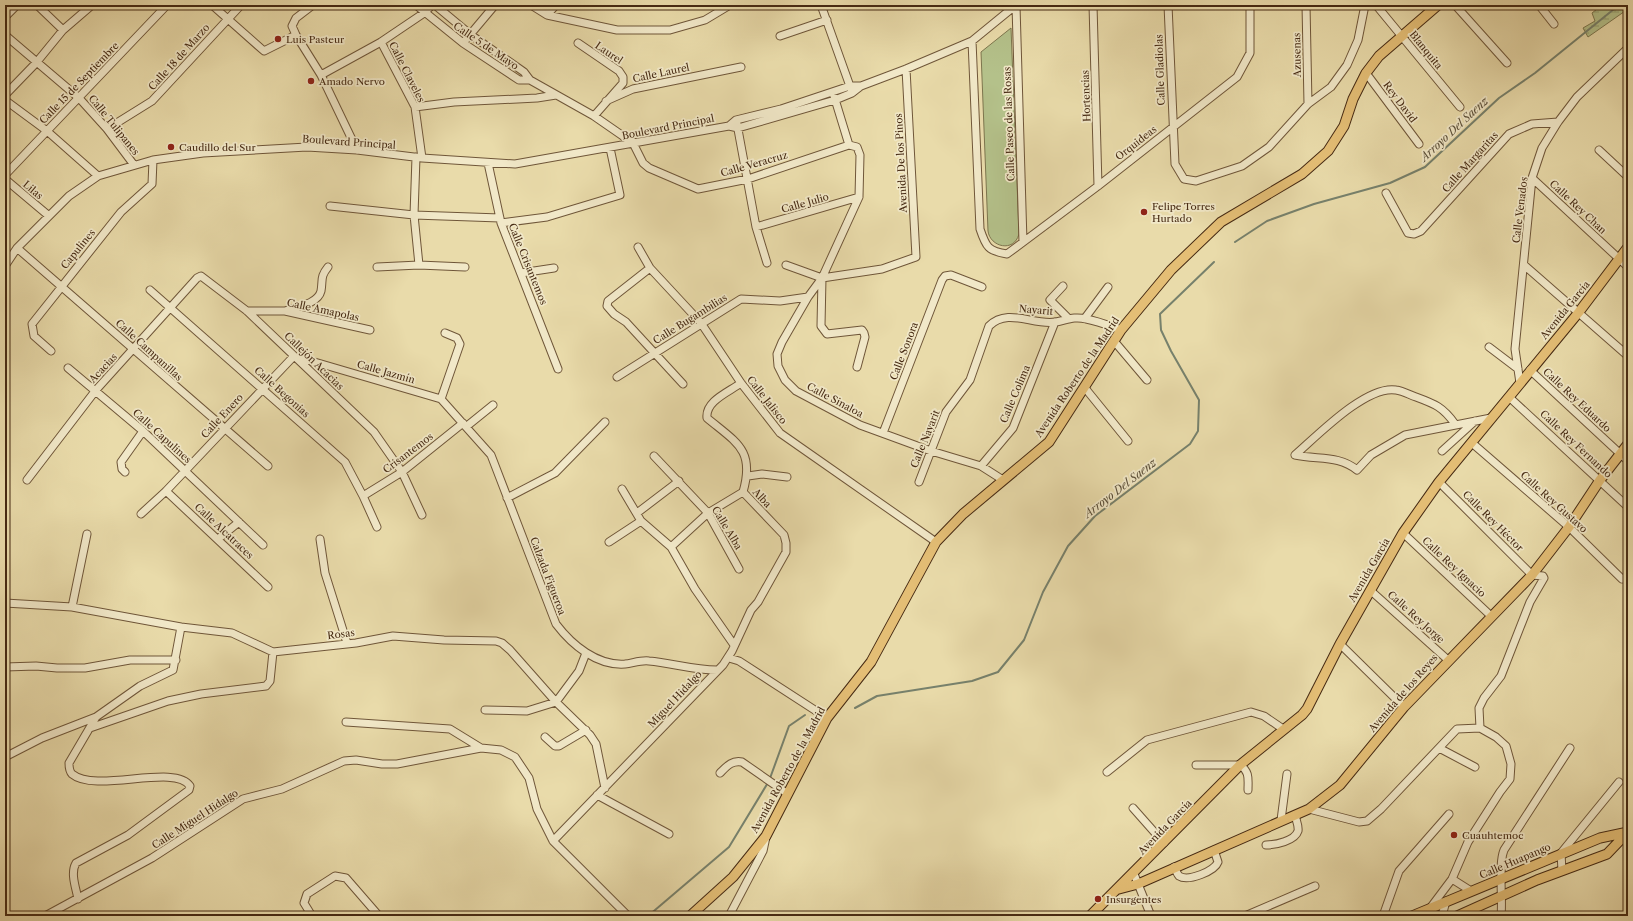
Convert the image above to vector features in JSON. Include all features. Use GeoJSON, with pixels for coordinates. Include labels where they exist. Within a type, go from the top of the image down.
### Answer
{"type":"FeatureCollection","features":[{"type":"Feature","properties":{"kind":"main road","name":"Avenida Roberto de la Madrid"},"geometry":{"type":"LineString","coordinates":[[690,916],[732,877],[766,836],[827,718],[871,662],[936,542],[964,514],[1049,442],[1121,330],[1171,270],[1221,222],[1302,174],[1328,151],[1344,126],[1353,99],[1366,73],[1379,56],[1438,5]]}},
{"type":"Feature","properties":{"kind":"main road","name":"Avenida García"},"geometry":{"type":"LineString","coordinates":[[1090,916],[1134,874],[1240,765],[1302,715],[1307,709],[1340,644],[1403,533],[1439,482],[1579,312],[1628,247]]}},
{"type":"Feature","properties":{"kind":"main road","name":"Avenida de los Reyes"},"geometry":{"type":"LineString","coordinates":[[1138,884],[1309,809],[1340,785],[1404,707],[1532,575],[1569,527],[1600,480],[1621,455],[1628,444]]}},
{"type":"Feature","properties":{"kind":"main road","name":"Calle Huapango"},"geometry":{"type":"LineString","coordinates":[[1412,916],[1561,853],[1600,838],[1628,832]]}},
{"type":"Feature","properties":{"kind":"main road","name":"Calle Huapango"},"geometry":{"type":"LineString","coordinates":[[1457,916],[1562,871],[1607,854],[1628,832]]}},
{"type":"Feature","properties":{"kind":"main road","name":"Avenida García"},"geometry":{"type":"LineString","coordinates":[[1118,889],[1138,884]]}},
{"type":"Feature","properties":{"kind":"street"},"geometry":{"type":"LineString","coordinates":[[5,17],[17,5]]}},
{"type":"Feature","properties":{"kind":"street"},"geometry":{"type":"LineString","coordinates":[[37,5],[63,30]]}},
{"type":"Feature","properties":{"kind":"street"},"geometry":{"type":"LineString","coordinates":[[5,95],[36,63],[63,30],[92,5]]}},
{"type":"Feature","properties":{"kind":"street","name":"Calle 15 de Septiembre"},"geometry":{"type":"LineString","coordinates":[[5,175],[167,5]]}},
{"type":"Feature","properties":{"kind":"street"},"geometry":{"type":"LineString","coordinates":[[212,5],[264,51],[296,35]]}},
{"type":"Feature","properties":{"kind":"street","name":"Calle 18 de Marzo"},"geometry":{"type":"LineString","coordinates":[[107,129],[152,101],[242,5]]}},
{"type":"Feature","properties":{"kind":"street"},"geometry":{"type":"LineString","coordinates":[[313,5],[296,18],[292,26],[296,35],[322,76],[357,150]]}},
{"type":"Feature","properties":{"kind":"street","name":"Calle 5 de Mayo"},"geometry":{"type":"LineString","coordinates":[[416,5],[463,43],[519,80],[530,80]]}},
{"type":"Feature","properties":{"kind":"street"},"geometry":{"type":"LineString","coordinates":[[322,76],[381,42],[424,13],[432,5]]}},
{"type":"Feature","properties":{"kind":"street","name":"Calle 5 de Mayo"},"geometry":{"type":"LineString","coordinates":[[435,5],[471,34],[524,72],[530,80],[594,116],[633,143]]}},
{"type":"Feature","properties":{"kind":"street"},"geometry":{"type":"LineString","coordinates":[[463,43],[495,5]]}},
{"type":"Feature","properties":{"kind":"street"},"geometry":{"type":"LineString","coordinates":[[531,5],[547,14],[617,30],[670,30],[705,20],[730,5]]}},
{"type":"Feature","properties":{"kind":"street"},"geometry":{"type":"LineString","coordinates":[[547,14],[556,5]]}},
{"type":"Feature","properties":{"kind":"street"},"geometry":{"type":"LineString","coordinates":[[821,5],[852,93]]}},
{"type":"Feature","properties":{"kind":"street","name":"Boulevard Principal"},"geometry":{"type":"LineString","coordinates":[[5,266],[17,248],[69,196],[98,176],[153,160],[203,153],[254,149],[307,148],[357,150],[419,158],[515,164],[534,162],[729,126],[738,128],[835,100],[852,93],[861,86],[972,41],[1016,5]]}},
{"type":"Feature","properties":{"kind":"street","name":"Calle Paseo de las Rosas"},"geometry":{"type":"LineString","coordinates":[[1016,5],[1023,242]]}},
{"type":"Feature","properties":{"kind":"street","name":"Hortencias"},"geometry":{"type":"LineString","coordinates":[[1093,5],[1098,186]]}},
{"type":"Feature","properties":{"kind":"street","name":"Calle Gladiolas"},"geometry":{"type":"LineString","coordinates":[[1168,5],[1172,128],[1175,164],[1184,179],[1196,181],[1242,166],[1269,147],[1308,104]]}},
{"type":"Feature","properties":{"kind":"street","name":"Orquideas"},"geometry":{"type":"LineString","coordinates":[[972,41],[980,229],[985,244],[994,252],[1007,254],[1098,186],[1237,77],[1250,53],[1250,5]]}},
{"type":"Feature","properties":{"kind":"street","name":"Azusenas"},"geometry":{"type":"LineString","coordinates":[[1306,5],[1308,104]]}},
{"type":"Feature","properties":{"kind":"street"},"geometry":{"type":"LineString","coordinates":[[1308,104],[1331,87],[1347,65],[1358,40],[1365,5]]}},
{"type":"Feature","properties":{"kind":"street","name":"Blanquita"},"geometry":{"type":"LineString","coordinates":[[1376,5],[1460,107]]}},
{"type":"Feature","properties":{"kind":"street"},"geometry":{"type":"LineString","coordinates":[[1455,5],[1507,63]]}},
{"type":"Feature","properties":{"kind":"street"},"geometry":{"type":"LineString","coordinates":[[1539,5],[1554,24]]}},
{"type":"Feature","properties":{"kind":"street"},"geometry":{"type":"LineString","coordinates":[[780,36],[827,20]]}},
{"type":"Feature","properties":{"kind":"street","name":"Calle Tulipanes"},"geometry":{"type":"LineString","coordinates":[[5,35],[36,63],[79,98],[107,129],[134,165]]}},
{"type":"Feature","properties":{"kind":"street","name":"Calle Claveles"},"geometry":{"type":"LineString","coordinates":[[381,42],[415,107],[419,158],[414,215],[419,265]]}},
{"type":"Feature","properties":{"kind":"street","name":"Laurel"},"geometry":{"type":"LineString","coordinates":[[578,44],[619,71],[623,77],[623,83],[606,101]]}},
{"type":"Feature","properties":{"kind":"street","name":"Calle Venados"},"geometry":{"type":"LineString","coordinates":[[1520,383],[1515,349],[1532,178],[1542,148],[1558,122],[1577,97],[1628,48]]}},
{"type":"Feature","properties":{"kind":"street","name":"Calle Laurel"},"geometry":{"type":"LineString","coordinates":[[594,116],[606,101],[633,89],[741,67]]}},
{"type":"Feature","properties":{"kind":"street","name":"Avenida De los Pinos"},"geometry":{"type":"LineString","coordinates":[[822,278],[882,269],[916,256],[906,69]]}},
{"type":"Feature","properties":{"kind":"street","name":"Rey David"},"geometry":{"type":"LineString","coordinates":[[1366,73],[1419,144]]}},
{"type":"Feature","properties":{"kind":"street","name":"Boulevard Principal"},"geometry":{"type":"LineString","coordinates":[[729,126],[736,120],[781,109],[850,86],[861,86]]}},
{"type":"Feature","properties":{"kind":"street"},"geometry":{"type":"LineString","coordinates":[[833,92],[849,145],[857,146],[860,155],[860,197]]}},
{"type":"Feature","properties":{"kind":"street"},"geometry":{"type":"LineString","coordinates":[[415,107],[454,102],[556,96]]}},
{"type":"Feature","properties":{"kind":"street"},"geometry":{"type":"LineString","coordinates":[[5,100],[47,132],[98,176]]}},
{"type":"Feature","properties":{"kind":"street"},"geometry":{"type":"LineString","coordinates":[[736,120],[756,227],[767,263]]}},
{"type":"Feature","properties":{"kind":"street","name":"Calle Margaritas"},"geometry":{"type":"LineString","coordinates":[[1386,193],[1408,233],[1414,234],[1421,231],[1509,134],[1532,124],[1558,122]]}},
{"type":"Feature","properties":{"kind":"street","name":"Calle Veracruz"},"geometry":{"type":"LineString","coordinates":[[633,143],[643,163],[649,168],[688,187],[698,189],[748,179],[849,145]]}},
{"type":"Feature","properties":{"kind":"street"},"geometry":{"type":"LineString","coordinates":[[330,206],[414,215],[500,220],[547,217],[620,195],[610,148]]}},
{"type":"Feature","properties":{"kind":"street"},"geometry":{"type":"LineString","coordinates":[[1599,150],[1628,177]]}},
{"type":"Feature","properties":{"kind":"street","name":"Capulines"},"geometry":{"type":"LineString","coordinates":[[51,351],[34,336],[32,324],[121,212],[152,184],[153,160]]}},
{"type":"Feature","properties":{"kind":"street","name":"Calle Crisantemos"},"geometry":{"type":"LineString","coordinates":[[488,163],[500,220],[558,369]]}},
{"type":"Feature","properties":{"kind":"street","name":"Calle Rey Chan"},"geometry":{"type":"LineString","coordinates":[[1532,178],[1628,267]]}},
{"type":"Feature","properties":{"kind":"street","name":"Lilas"},"geometry":{"type":"LineString","coordinates":[[5,179],[49,216]]}},
{"type":"Feature","properties":{"kind":"street","name":"Calle Julio"},"geometry":{"type":"LineString","coordinates":[[756,227],[860,197]]}},
{"type":"Feature","properties":{"kind":"street","name":"Calle Sinaloa"},"geometry":{"type":"LineString","coordinates":[[860,197],[822,278],[808,297],[782,342],[777,354],[778,366],[785,380],[796,391],[860,426],[884,433],[931,451],[982,466],[1003,480]]}},
{"type":"Feature","properties":{"kind":"street","name":"Calle Jalisco"},"geometry":{"type":"LineString","coordinates":[[638,247],[650,268],[701,323],[741,384],[780,433],[936,542]]}},
{"type":"Feature","properties":{"kind":"street","name":"Calle Campanillas"},"geometry":{"type":"LineString","coordinates":[[17,248],[62,285],[133,350],[223,429],[268,466]]}},
{"type":"Feature","properties":{"kind":"street"},"geometry":{"type":"LineString","coordinates":[[377,267],[419,265],[465,267]]}},
{"type":"Feature","properties":{"kind":"street"},"geometry":{"type":"LineString","coordinates":[[786,265],[822,278],[821,326],[827,334],[862,330],[865,337],[857,367]]}},
{"type":"Feature","properties":{"kind":"street"},"geometry":{"type":"LineString","coordinates":[[1524,265],[1628,356]]}},
{"type":"Feature","properties":{"kind":"street"},"geometry":{"type":"LineString","coordinates":[[285,311],[313,301],[319,294],[322,276],[328,267]]}},
{"type":"Feature","properties":{"kind":"street"},"geometry":{"type":"LineString","coordinates":[[521,273],[554,268]]}},
{"type":"Feature","properties":{"kind":"street"},"geometry":{"type":"LineString","coordinates":[[650,268],[608,301],[607,306],[614,314],[626,322],[683,384]]}},
{"type":"Feature","properties":{"kind":"street","name":"Calle Sonora"},"geometry":{"type":"LineString","coordinates":[[884,433],[945,276],[951,275],[982,287]]}},
{"type":"Feature","properties":{"kind":"street","name":"Acacias"},"geometry":{"type":"LineString","coordinates":[[27,480],[96,390],[197,278],[201,276]]}},
{"type":"Feature","properties":{"kind":"street","name":"Callejón Acacias"},"geometry":{"type":"LineString","coordinates":[[201,276],[247,311],[374,432],[402,472],[422,515]]}},
{"type":"Feature","properties":{"kind":"street"},"geometry":{"type":"LineString","coordinates":[[1063,286],[1050,300],[1068,318]]}},
{"type":"Feature","properties":{"kind":"street"},"geometry":{"type":"LineString","coordinates":[[1085,318],[1108,287]]}},
{"type":"Feature","properties":{"kind":"street","name":"Calle Begonias"},"geometry":{"type":"LineString","coordinates":[[150,290],[345,462],[377,527]]}},
{"type":"Feature","properties":{"kind":"street","name":"Calle Bugambilias"},"geometry":{"type":"LineString","coordinates":[[617,377],[741,299],[780,301],[808,297]]}},
{"type":"Feature","properties":{"kind":"street","name":"Calle Amapolas"},"geometry":{"type":"LineString","coordinates":[[247,311],[285,311],[370,330]]}},
{"type":"Feature","properties":{"kind":"street","name":"Nayarit"},"geometry":{"type":"LineString","coordinates":[[995,320],[1007,317],[1055,322],[1068,318],[1085,318],[1121,330]]}},
{"type":"Feature","properties":{"kind":"street","name":"Calle Nayarit"},"geometry":{"type":"LineString","coordinates":[[919,482],[946,412],[970,380],[988,326],[995,320]]}},
{"type":"Feature","properties":{"kind":"street","name":"Calle Colima"},"geometry":{"type":"LineString","coordinates":[[982,466],[1013,428],[1055,322]]}},
{"type":"Feature","properties":{"kind":"street"},"geometry":{"type":"LineString","coordinates":[[445,333],[456,338],[460,344],[441,398],[465,425]]}},
{"type":"Feature","properties":{"kind":"street"},"geometry":{"type":"LineString","coordinates":[[1114,341],[1147,380]]}},
{"type":"Feature","properties":{"kind":"street"},"geometry":{"type":"LineString","coordinates":[[1489,347],[1518,369]]}},
{"type":"Feature","properties":{"kind":"street","name":"Calle Enero"},"geometry":{"type":"LineString","coordinates":[[141,514],[166,491],[223,429],[294,356]]}},
{"type":"Feature","properties":{"kind":"street","name":"Calle Jazmín"},"geometry":{"type":"LineString","coordinates":[[294,356],[441,398]]}},
{"type":"Feature","properties":{"kind":"street","name":"Calle Capulines"},"geometry":{"type":"LineString","coordinates":[[68,368],[143,431],[263,545]]}},
{"type":"Feature","properties":{"kind":"street","name":"Calle Rey Eduardo"},"geometry":{"type":"LineString","coordinates":[[1530,370],[1628,461]]}},
{"type":"Feature","properties":{"kind":"street"},"geometry":{"type":"LineString","coordinates":[[741,384],[710,405],[707,412],[707,418],[740,446],[745,458],[748,476],[743,492]]}},
{"type":"Feature","properties":{"kind":"street"},"geometry":{"type":"LineString","coordinates":[[1085,388],[1128,441]]}},
{"type":"Feature","properties":{"kind":"street"},"geometry":{"type":"LineString","coordinates":[[1455,424],[1447,412],[1436,404],[1395,390],[1376,392],[1361,399],[1295,456],[1334,458],[1349,463],[1357,470],[1370,455],[1405,435],[1491,418]]}},
{"type":"Feature","properties":{"kind":"street","name":"Calle Rey Fernando"},"geometry":{"type":"LineString","coordinates":[[1509,397],[1628,507]]}},
{"type":"Feature","properties":{"kind":"street","name":"Crisantemos"},"geometry":{"type":"LineString","coordinates":[[363,496],[402,472],[493,406]]}},
{"type":"Feature","properties":{"kind":"street"},"geometry":{"type":"LineString","coordinates":[[1442,450],[1475,421]]}},
{"type":"Feature","properties":{"kind":"street"},"geometry":{"type":"LineString","coordinates":[[507,498],[555,473],[605,422]]}},
{"type":"Feature","properties":{"kind":"street","name":"Calzada Figueroa"},"geometry":{"type":"LineString","coordinates":[[465,425],[491,455],[556,624],[565,636],[586,653],[609,664],[626,664],[647,660],[696,669],[716,670]]}},
{"type":"Feature","properties":{"kind":"street"},"geometry":{"type":"LineString","coordinates":[[125,472],[122,469],[121,462],[143,431]]}},
{"type":"Feature","properties":{"kind":"street","name":"Calle Rey Gustavo"},"geometry":{"type":"LineString","coordinates":[[1472,443],[1569,527],[1622,579]]}},
{"type":"Feature","properties":{"kind":"street","name":"Calle Alba"},"geometry":{"type":"LineString","coordinates":[[654,456],[708,513],[739,570]]}},
{"type":"Feature","properties":{"kind":"street"},"geometry":{"type":"LineString","coordinates":[[748,476],[762,474],[787,477]]}},
{"type":"Feature","properties":{"kind":"street"},"geometry":{"type":"LineString","coordinates":[[637,513],[679,482]]}},
{"type":"Feature","properties":{"kind":"street","name":"Calle Rey Héctor"},"geometry":{"type":"LineString","coordinates":[[1439,482],[1532,575]]}},
{"type":"Feature","properties":{"kind":"street"},"geometry":{"type":"LineString","coordinates":[[622,489],[641,521],[671,547],[695,590],[734,645]]}},
{"type":"Feature","properties":{"kind":"street","name":"Calle Alcatraces"},"geometry":{"type":"LineString","coordinates":[[166,491],[268,587]]}},
{"type":"Feature","properties":{"kind":"street","name":"Alba"},"geometry":{"type":"LineString","coordinates":[[671,547],[708,513],[743,492],[784,535],[786,552]]}},
{"type":"Feature","properties":{"kind":"street"},"geometry":{"type":"LineString","coordinates":[[609,542],[641,521]]}},
{"type":"Feature","properties":{"kind":"street"},"geometry":{"type":"LineString","coordinates":[[218,539],[239,522]]}},
{"type":"Feature","properties":{"kind":"street","name":"Calle Rey Ignacio"},"geometry":{"type":"LineString","coordinates":[[1403,533],[1491,616]]}},
{"type":"Feature","properties":{"kind":"street"},"geometry":{"type":"LineString","coordinates":[[72,607],[87,534]]}},
{"type":"Feature","properties":{"kind":"street"},"geometry":{"type":"LineString","coordinates":[[320,539],[325,573],[347,643]]}},
{"type":"Feature","properties":{"kind":"street","name":"Miguel Hidalgo"},"geometry":{"type":"LineString","coordinates":[[553,841],[729,658],[744,623],[758,602],[786,552]]}},
{"type":"Feature","properties":{"kind":"street"},"geometry":{"type":"LineString","coordinates":[[1480,728],[1479,708],[1484,698],[1501,676],[1530,602],[1543,582],[1543,576],[1532,575]]}},
{"type":"Feature","properties":{"kind":"street","name":"Calle Rey Jorge"},"geometry":{"type":"LineString","coordinates":[[1370,590],[1448,660]]}},
{"type":"Feature","properties":{"kind":"street"},"geometry":{"type":"LineString","coordinates":[[5,603],[72,607],[181,626],[232,633],[273,652],[270,681],[266,686],[201,694],[168,701],[90,728]]}},
{"type":"Feature","properties":{"kind":"street"},"geometry":{"type":"LineString","coordinates":[[5,757],[42,738],[96,717],[140,686],[173,670],[181,626]]}},
{"type":"Feature","properties":{"kind":"street","name":"Rosas"},"geometry":{"type":"LineString","coordinates":[[273,652],[393,636],[444,640],[496,641],[502,643],[556,702],[586,730],[596,744],[605,788]]}},
{"type":"Feature","properties":{"kind":"street"},"geometry":{"type":"LineString","coordinates":[[1340,644],[1404,707]]}},
{"type":"Feature","properties":{"kind":"street"},"geometry":{"type":"LineString","coordinates":[[485,710],[527,711],[556,702],[579,671],[586,653]]}},
{"type":"Feature","properties":{"kind":"street"},"geometry":{"type":"LineString","coordinates":[[729,658],[739,661],[827,718]]}},
{"type":"Feature","properties":{"kind":"street"},"geometry":{"type":"LineString","coordinates":[[5,667],[36,666],[85,668],[130,660],[176,660]]}},
{"type":"Feature","properties":{"kind":"street"},"geometry":{"type":"LineString","coordinates":[[1107,772],[1147,740],[1251,712],[1264,716],[1283,729]]}},
{"type":"Feature","properties":{"kind":"street"},"geometry":{"type":"LineString","coordinates":[[78,899],[74,873],[76,862],[128,835],[189,790],[190,786],[188,783],[179,780],[161,778],[98,782],[73,774],[70,770],[69,763],[96,717]]}},
{"type":"Feature","properties":{"kind":"street","name":"Calle Miguel Hidalgo"},"geometry":{"type":"LineString","coordinates":[[346,722],[450,729],[481,748]]}},
{"type":"Feature","properties":{"kind":"street"},"geometry":{"type":"LineString","coordinates":[[1309,809],[1351,821],[1367,821],[1381,809],[1457,729],[1480,728],[1496,737],[1506,746],[1511,764],[1510,779],[1468,842],[1452,879],[1431,907]]}},
{"type":"Feature","properties":{"kind":"street"},"geometry":{"type":"LineString","coordinates":[[545,737],[555,746],[559,746],[586,730]]}},
{"type":"Feature","properties":{"kind":"street","name":"Calle Miguel Hidalgo"},"geometry":{"type":"LineString","coordinates":[[45,916],[152,858],[243,799],[282,789],[344,761],[356,760],[382,764],[397,764],[481,748],[501,750],[515,757],[524,768],[529,778],[537,809],[553,841],[628,916]]}},
{"type":"Feature","properties":{"kind":"street"},"geometry":{"type":"LineString","coordinates":[[1439,748],[1475,767]]}},
{"type":"Feature","properties":{"kind":"street"},"geometry":{"type":"LineString","coordinates":[[1501,916],[1503,896],[1500,860],[1504,850],[1570,748]]}},
{"type":"Feature","properties":{"kind":"street"},"geometry":{"type":"LineString","coordinates":[[720,773],[729,764],[737,761],[742,762],[788,794]]}},
{"type":"Feature","properties":{"kind":"street"},"geometry":{"type":"LineString","coordinates":[[1196,766],[1240,765],[1246,769],[1249,774],[1248,790]]}},
{"type":"Feature","properties":{"kind":"street"},"geometry":{"type":"LineString","coordinates":[[1281,820],[1287,774]]}},
{"type":"Feature","properties":{"kind":"street"},"geometry":{"type":"LineString","coordinates":[[1562,871],[1561,853],[1619,782]]}},
{"type":"Feature","properties":{"kind":"street"},"geometry":{"type":"LineString","coordinates":[[597,795],[669,834]]}},
{"type":"Feature","properties":{"kind":"street"},"geometry":{"type":"LineString","coordinates":[[1133,808],[1164,843]]}},
{"type":"Feature","properties":{"kind":"street"},"geometry":{"type":"LineString","coordinates":[[1383,916],[1399,871],[1448,814]]}},
{"type":"Feature","properties":{"kind":"street"},"geometry":{"type":"LineString","coordinates":[[1266,845],[1282,843],[1298,832],[1298,826],[1294,815]]}},
{"type":"Feature","properties":{"kind":"street"},"geometry":{"type":"LineString","coordinates":[[728,916],[763,851],[766,836]]}},
{"type":"Feature","properties":{"kind":"street"},"geometry":{"type":"LineString","coordinates":[[1174,868],[1180,876],[1184,878],[1190,878],[1214,869],[1218,862],[1214,850]]}},
{"type":"Feature","properties":{"kind":"street"},"geometry":{"type":"LineString","coordinates":[[1134,874],[1151,916]]}},
{"type":"Feature","properties":{"kind":"street"},"geometry":{"type":"LineString","coordinates":[[312,916],[304,903],[307,894],[335,876],[346,878],[379,916]]}},
{"type":"Feature","properties":{"kind":"street"},"geometry":{"type":"LineString","coordinates":[[1452,879],[1471,891]]}},
{"type":"Feature","properties":{"kind":"street"},"geometry":{"type":"LineString","coordinates":[[1245,916],[1315,886]]}},
{"type":"Feature","properties":{"kind":"street"},"geometry":{"type":"LineString","coordinates":[[1442,916],[1446,901]]}},
{"type":"Feature","properties":{"kind":"green space"},"geometry":{"type":"Polygon","coordinates":[[[1602,5],[1628,5],[1628,9],[1588,37],[1583,28],[1595,21],[1592,13],[1602,5]]]}},
{"type":"Feature","properties":{"kind":"green space"},"geometry":{"type":"Polygon","coordinates":[[[1011,28],[1019,234],[1012,244],[1002,246],[993,241],[988,231],[981,52],[1011,28]]]}},
{"type":"Feature","properties":{"kind":"waterway","name":"Arroyo Del Saenz"},"geometry":{"type":"LineString","coordinates":[[1235,242],[1267,221],[1314,204],[1390,183],[1425,167],[1499,98],[1535,73],[1619,5]]}},
{"type":"Feature","properties":{"kind":"waterway","name":"Arroyo Del Saenz"},"geometry":{"type":"LineString","coordinates":[[855,708],[877,696],[972,681],[998,672],[1024,640],[1043,592],[1068,546],[1095,516],[1190,444],[1198,431],[1199,400],[1171,351],[1161,330],[1160,314],[1214,262]]}},
{"type":"Feature","properties":{"kind":"waterway","name":"Arroyo Del Saenz"},"geometry":{"type":"LineString","coordinates":[[648,916],[729,847],[769,781],[789,726],[805,715]]}},
{"type":"Feature","properties":{"kind":"place","name":"Luis Pasteur"},"geometry":{"type":"Point","coordinates":[278,39]}},
{"type":"Feature","properties":{"kind":"place","name":"Amado Nervo"},"geometry":{"type":"Point","coordinates":[311,81]}},
{"type":"Feature","properties":{"kind":"place","name":"Caudillo del Sur"},"geometry":{"type":"Point","coordinates":[171,147]}},
{"type":"Feature","properties":{"kind":"place","name":"Felipe Torres Hurtado"},"geometry":{"type":"Point","coordinates":[1144,212]}},
{"type":"Feature","properties":{"kind":"place","name":"Cuauhtemoc"},"geometry":{"type":"Point","coordinates":[1454,835]}},
{"type":"Feature","properties":{"kind":"place","name":"Insurgentes"},"geometry":{"type":"Point","coordinates":[1098,899]}}]}
